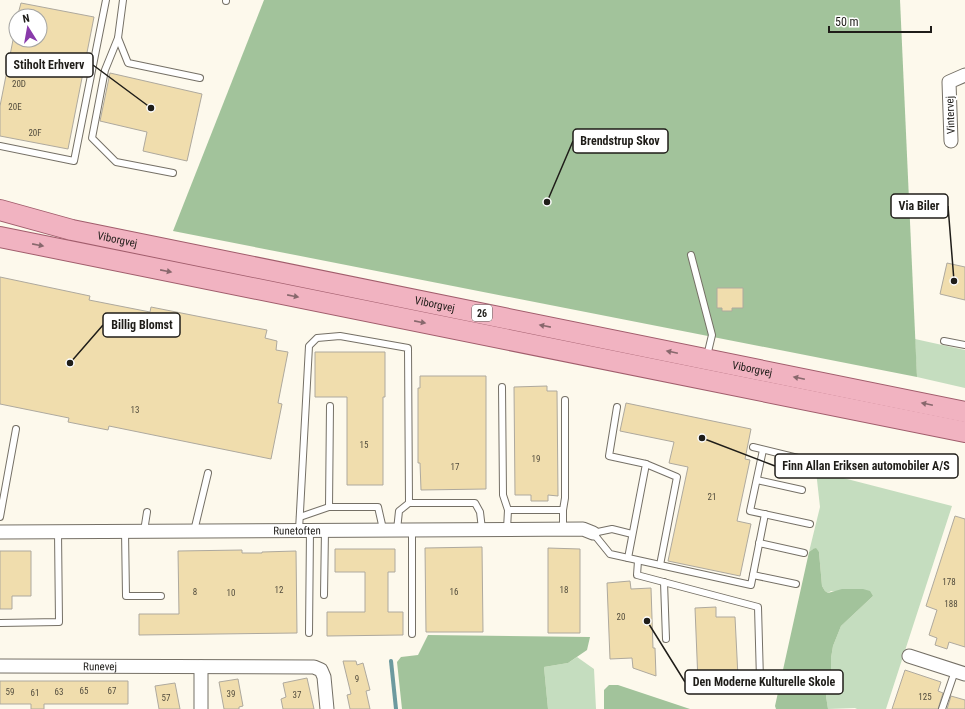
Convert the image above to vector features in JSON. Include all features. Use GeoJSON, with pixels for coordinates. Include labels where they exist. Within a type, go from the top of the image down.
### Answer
{"type":"FeatureCollection","features":[{"type":"Feature","properties":{"kind":"main road","name":"Viborgvej"},"geometry":{"type":"LineString","coordinates":[[0,210],[72,230],[965,412]]}},
{"type":"Feature","properties":{"kind":"main road","name":"Viborgvej"},"geometry":{"type":"LineString","coordinates":[[0,237],[965,432]]}},
{"type":"Feature","properties":{"kind":"street","name":"Vintervej"},"geometry":{"type":"LineString","coordinates":[[951,141],[949,82],[965,75]]}},
{"type":"Feature","properties":{"kind":"street","name":"Runetoften"},"geometry":{"type":"LineString","coordinates":[[0,532],[144,531],[303,526],[325,530],[583,529],[593,532]]}},
{"type":"Feature","properties":{"kind":"street"},"geometry":{"type":"LineString","coordinates":[[909,656],[962,672]]}},
{"type":"Feature","properties":{"kind":"street","name":"Runevej"},"geometry":{"type":"LineString","coordinates":[[0,666],[314,667],[321,670],[324,677],[327,709]]}},
{"type":"Feature","properties":{"kind":"street"},"geometry":{"type":"LineString","coordinates":[[200,709],[201,667]]}},
{"type":"Feature","properties":{"kind":"lane"},"geometry":{"type":"LineString","coordinates":[[0,146],[74,160],[106,0]]}},
{"type":"Feature","properties":{"kind":"lane"},"geometry":{"type":"LineString","coordinates":[[123,0],[118,38],[105,70],[92,138],[116,162],[174,174]]}},
{"type":"Feature","properties":{"kind":"lane"},"geometry":{"type":"LineString","coordinates":[[118,38],[128,63],[200,78]]}},
{"type":"Feature","properties":{"kind":"lane"},"geometry":{"type":"LineString","coordinates":[[691,255],[712,335],[706,359]]}},
{"type":"Feature","properties":{"kind":"lane"},"geometry":{"type":"LineString","coordinates":[[308,633],[303,526],[309,346],[317,338],[340,336],[408,348],[409,503]]}},
{"type":"Feature","properties":{"kind":"lane"},"geometry":{"type":"LineString","coordinates":[[944,340],[965,345]]}},
{"type":"Feature","properties":{"kind":"lane"},"geometry":{"type":"LineString","coordinates":[[502,387],[503,495],[508,510],[507,529]]}},
{"type":"Feature","properties":{"kind":"lane"},"geometry":{"type":"LineString","coordinates":[[563,529],[563,510],[565,498],[565,400]]}},
{"type":"Feature","properties":{"kind":"lane"},"geometry":{"type":"LineString","coordinates":[[329,507],[330,406]]}},
{"type":"Feature","properties":{"kind":"lane"},"geometry":{"type":"LineString","coordinates":[[617,407],[609,456],[646,464],[677,477],[660,565]]}},
{"type":"Feature","properties":{"kind":"lane"},"geometry":{"type":"LineString","coordinates":[[0,517],[16,429]]}},
{"type":"Feature","properties":{"kind":"lane"},"geometry":{"type":"LineString","coordinates":[[753,447],[798,458]]}},
{"type":"Feature","properties":{"kind":"lane"},"geometry":{"type":"LineString","coordinates":[[764,450],[750,511],[810,524]]}},
{"type":"Feature","properties":{"kind":"lane"},"geometry":{"type":"LineString","coordinates":[[628,558],[646,464]]}},
{"type":"Feature","properties":{"kind":"lane"},"geometry":{"type":"LineString","coordinates":[[194,530],[208,473]]}},
{"type":"Feature","properties":{"kind":"lane"},"geometry":{"type":"LineString","coordinates":[[757,480],[802,490]]}},
{"type":"Feature","properties":{"kind":"lane"},"geometry":{"type":"LineString","coordinates":[[397,530],[399,511],[409,503],[475,503],[480,512],[482,529]]}},
{"type":"Feature","properties":{"kind":"lane"},"geometry":{"type":"LineString","coordinates":[[303,526],[329,507],[378,507],[383,530]]}},
{"type":"Feature","properties":{"kind":"lane"},"geometry":{"type":"LineString","coordinates":[[508,510],[563,510]]}},
{"type":"Feature","properties":{"kind":"lane"},"geometry":{"type":"LineString","coordinates":[[144,531],[147,512]]}},
{"type":"Feature","properties":{"kind":"lane"},"geometry":{"type":"LineString","coordinates":[[632,534],[612,529],[593,532],[610,554],[751,585],[765,514]]}},
{"type":"Feature","properties":{"kind":"lane"},"geometry":{"type":"LineString","coordinates":[[324,595],[325,530]]}},
{"type":"Feature","properties":{"kind":"lane"},"geometry":{"type":"LineString","coordinates":[[412,530],[412,634]]}},
{"type":"Feature","properties":{"kind":"lane"},"geometry":{"type":"LineString","coordinates":[[125,531],[126,596],[161,596]]}},
{"type":"Feature","properties":{"kind":"lane"},"geometry":{"type":"LineString","coordinates":[[0,623],[59,622],[58,532]]}},
{"type":"Feature","properties":{"kind":"lane"},"geometry":{"type":"LineString","coordinates":[[759,543],[804,553]]}},
{"type":"Feature","properties":{"kind":"lane"},"geometry":{"type":"LineString","coordinates":[[638,560],[637,575],[758,607],[760,680]]}},
{"type":"Feature","properties":{"kind":"lane"},"geometry":{"type":"LineString","coordinates":[[753,575],[796,584]]}},
{"type":"Feature","properties":{"kind":"lane"},"geometry":{"type":"LineString","coordinates":[[664,582],[666,638]]}},
{"type":"Feature","properties":{"kind":"lane"},"geometry":{"type":"LineString","coordinates":[[942,709],[962,672]]}},
{"type":"Feature","properties":{"kind":"green space"},"geometry":{"type":"Polygon","coordinates":[[[264,0],[900,0],[917,377],[173,231],[264,0]]]}},
{"type":"Feature","properties":{"kind":"green space"},"geometry":{"type":"Polygon","coordinates":[[[915,339],[965,350],[965,388],[917,377],[915,339]]]}},
{"type":"Feature","properties":{"kind":"green space"},"geometry":{"type":"Polygon","coordinates":[[[816,471],[952,506],[886,709],[828,709],[826,696],[831,675],[833,646],[841,626],[873,596],[831,591],[828,593],[822,586],[819,552],[813,549],[809,552],[820,507],[816,471]]]}},
{"type":"Feature","properties":{"kind":"green space"},"geometry":{"type":"Polygon","coordinates":[[[816,548],[819,552],[822,586],[825,591],[828,593],[842,589],[863,589],[870,591],[873,596],[841,626],[833,646],[831,675],[826,696],[828,709],[776,709],[775,706],[809,552],[816,548]]]}},
{"type":"Feature","properties":{"kind":"green space"},"geometry":{"type":"Polygon","coordinates":[[[428,635],[590,637],[587,650],[568,663],[544,667],[548,709],[402,709],[397,662],[401,657],[418,655],[428,635]]]}},
{"type":"Feature","properties":{"kind":"green space"},"geometry":{"type":"Polygon","coordinates":[[[577,657],[594,669],[596,709],[548,709],[544,667],[568,663],[577,657]]]}},
{"type":"Feature","properties":{"kind":"green space"},"geometry":{"type":"Polygon","coordinates":[[[609,685],[618,685],[690,709],[604,709],[604,690],[609,685]]]}},
{"type":"Feature","properties":{"kind":"building"},"geometry":{"type":"Polygon","coordinates":[[[21,3],[47,8],[20,8],[21,3]]]}},
{"type":"Feature","properties":{"kind":"building"},"geometry":{"type":"Polygon","coordinates":[[[48,8],[94,17],[68,149],[0,136],[0,106],[11,48],[48,48],[48,8]]]}},
{"type":"Feature","properties":{"kind":"building"},"geometry":{"type":"Polygon","coordinates":[[[110,73],[202,94],[187,161],[143,151],[147,132],[100,121],[110,73]]]}},
{"type":"Feature","properties":{"kind":"building"},"geometry":{"type":"Polygon","coordinates":[[[947,263],[965,267],[965,300],[940,294],[947,263]]]}},
{"type":"Feature","properties":{"kind":"building"},"geometry":{"type":"Polygon","coordinates":[[[0,277],[90,296],[89,300],[150,312],[151,307],[267,330],[265,338],[277,341],[276,350],[288,352],[278,403],[282,404],[271,459],[109,426],[108,430],[68,422],[69,418],[0,404],[0,277]]]}},
{"type":"Feature","properties":{"kind":"building"},"geometry":{"type":"Polygon","coordinates":[[[717,288],[743,288],[743,308],[732,308],[732,311],[722,311],[722,308],[717,308],[717,288]]]}},
{"type":"Feature","properties":{"kind":"building"},"geometry":{"type":"Polygon","coordinates":[[[315,352],[385,352],[385,397],[383,397],[383,485],[347,485],[347,397],[315,397],[315,352]]]}},
{"type":"Feature","properties":{"kind":"building"},"geometry":{"type":"Polygon","coordinates":[[[420,376],[486,376],[486,489],[421,490],[420,463],[418,463],[418,388],[420,388],[420,376]]]}},
{"type":"Feature","properties":{"kind":"building"},"geometry":{"type":"Polygon","coordinates":[[[547,386],[547,391],[557,391],[558,496],[548,495],[548,501],[531,501],[531,495],[515,495],[514,387],[547,386]]]}},
{"type":"Feature","properties":{"kind":"building"},"geometry":{"type":"Polygon","coordinates":[[[626,403],[751,429],[745,459],[750,460],[737,521],[751,524],[740,576],[668,561],[688,467],[669,463],[674,442],[620,431],[626,403]]]}},
{"type":"Feature","properties":{"kind":"building"},"geometry":{"type":"Polygon","coordinates":[[[955,516],[965,519],[965,647],[949,642],[947,649],[935,645],[937,638],[929,635],[937,610],[926,606],[955,516]]]}},
{"type":"Feature","properties":{"kind":"building"},"geometry":{"type":"Polygon","coordinates":[[[482,547],[483,632],[426,632],[425,548],[482,547]]]}},
{"type":"Feature","properties":{"kind":"building"},"geometry":{"type":"Polygon","coordinates":[[[548,548],[580,549],[580,633],[548,633],[548,548]]]}},
{"type":"Feature","properties":{"kind":"building"},"geometry":{"type":"Polygon","coordinates":[[[335,549],[395,549],[395,572],[388,572],[388,612],[403,612],[403,635],[327,636],[327,612],[365,612],[365,572],[335,572],[335,549]]]}},
{"type":"Feature","properties":{"kind":"building"},"geometry":{"type":"Polygon","coordinates":[[[242,550],[242,553],[296,551],[297,633],[139,635],[139,614],[179,614],[178,551],[242,550]]]}},
{"type":"Feature","properties":{"kind":"building"},"geometry":{"type":"Polygon","coordinates":[[[0,551],[31,551],[31,596],[12,596],[12,609],[0,609],[0,551]]]}},
{"type":"Feature","properties":{"kind":"building"},"geometry":{"type":"Polygon","coordinates":[[[630,581],[631,589],[651,588],[653,648],[655,648],[656,676],[633,668],[632,658],[610,659],[607,583],[630,581]]]}},
{"type":"Feature","properties":{"kind":"building"},"geometry":{"type":"Polygon","coordinates":[[[716,607],[716,617],[735,617],[738,677],[736,677],[736,686],[718,687],[718,682],[698,682],[695,608],[716,607]]]}},
{"type":"Feature","properties":{"kind":"building"},"geometry":{"type":"Polygon","coordinates":[[[343,661],[356,661],[357,665],[363,663],[370,690],[366,691],[370,709],[350,709],[347,695],[351,694],[343,661]]]}},
{"type":"Feature","properties":{"kind":"building"},"geometry":{"type":"Polygon","coordinates":[[[905,670],[941,682],[938,691],[943,693],[938,709],[892,709],[905,670]]]}},
{"type":"Feature","properties":{"kind":"building"},"geometry":{"type":"Polygon","coordinates":[[[307,678],[314,709],[283,709],[281,699],[286,697],[283,683],[307,678]]]}},
{"type":"Feature","properties":{"kind":"building"},"geometry":{"type":"Polygon","coordinates":[[[238,679],[243,706],[239,707],[239,709],[224,709],[219,682],[238,679]]]}},
{"type":"Feature","properties":{"kind":"building"},"geometry":{"type":"Polygon","coordinates":[[[0,681],[128,681],[128,704],[44,704],[44,709],[31,709],[31,704],[0,704],[0,681]]]}},
{"type":"Feature","properties":{"kind":"building"},"geometry":{"type":"Polygon","coordinates":[[[175,683],[180,709],[159,709],[155,686],[175,683]]]}},
{"type":"Feature","properties":{"kind":"building"},"geometry":{"type":"Polygon","coordinates":[[[951,696],[965,700],[965,709],[947,709],[951,696]]]}},
{"type":"Feature","properties":{"kind":"waterway"},"geometry":{"type":"LineString","coordinates":[[391,661],[396,709]]}},
{"type":"Feature","properties":{"kind":"place","name":"Stiholt Erhverv"},"geometry":{"type":"Point","coordinates":[151,108]}},
{"type":"Feature","properties":{"kind":"place","name":"Brendstrup Skov"},"geometry":{"type":"Point","coordinates":[547,202]}},
{"type":"Feature","properties":{"kind":"place","name":"Via Biler"},"geometry":{"type":"Point","coordinates":[954,281]}},
{"type":"Feature","properties":{"kind":"place","name":"Billig Blomst"},"geometry":{"type":"Point","coordinates":[70,363]}},
{"type":"Feature","properties":{"kind":"place","name":"Finn Allan Eriksen automobiler A/S"},"geometry":{"type":"Point","coordinates":[702,438]}},
{"type":"Feature","properties":{"kind":"place","name":"Den Moderne Kulturelle Skole"},"geometry":{"type":"Point","coordinates":[647,621]}}]}
